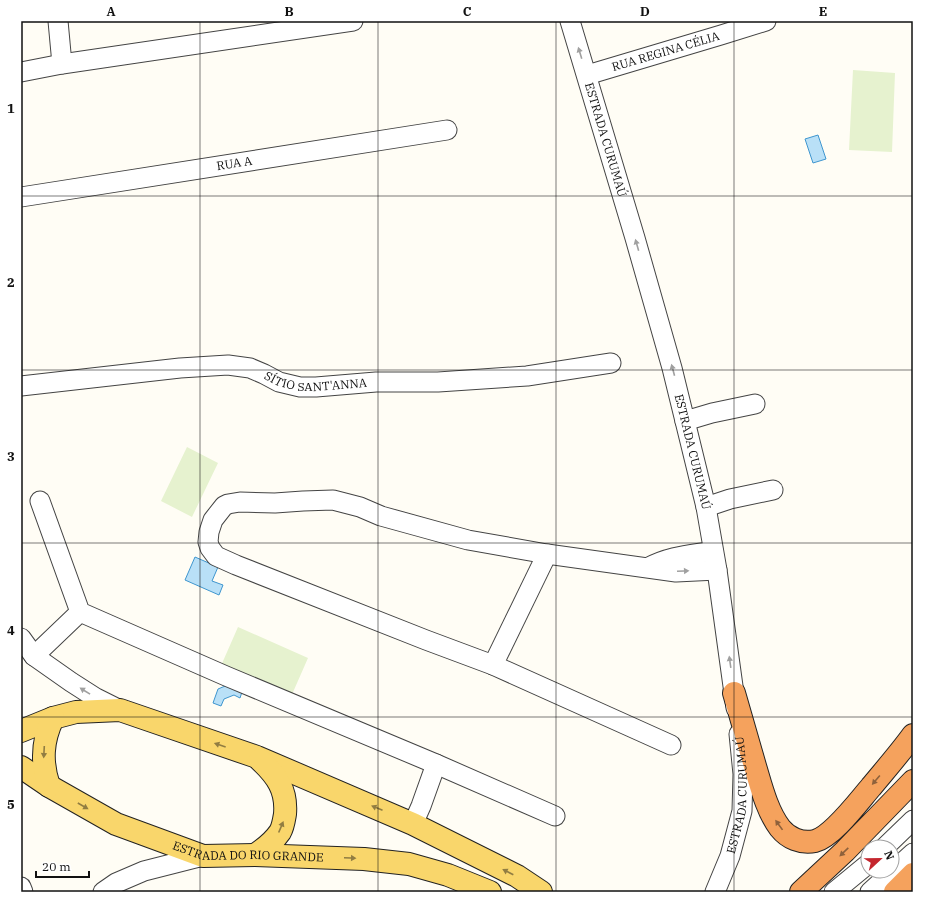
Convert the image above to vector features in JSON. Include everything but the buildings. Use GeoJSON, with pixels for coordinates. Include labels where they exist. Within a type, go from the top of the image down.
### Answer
{"type":"FeatureCollection","features":[{"type":"Feature","properties":{"kind":"highway"},"geometry":{"type":"LineString","coordinates":[[734,693],[760,783],[772,816],[781,829],[792,839],[814,841],[831,831],[842,822],[907,743]]}},
{"type":"Feature","properties":{"kind":"highway"},"geometry":{"type":"LineString","coordinates":[[801,892],[845,851],[912,783]]}},
{"type":"Feature","properties":{"kind":"highway"},"geometry":{"type":"LineString","coordinates":[[895,892],[913,874]]}},
{"type":"Feature","properties":{"kind":"main road"},"geometry":{"type":"LineString","coordinates":[[21,731],[53,718],[76,712],[120,710],[257,757],[413,824],[517,876],[541,892]]}},
{"type":"Feature","properties":{"kind":"main road"},"geometry":{"type":"LineString","coordinates":[[49,786],[44,766],[44,753],[48,730],[53,718]]}},
{"type":"Feature","properties":{"kind":"main road"},"geometry":{"type":"LineString","coordinates":[[255,855],[265,848],[280,832],[284,822],[285,807],[285,795],[279,783],[270,770],[257,757]]}},
{"type":"Feature","properties":{"kind":"main road","name":"ESTRADA DO RIO GRANDE"},"geometry":{"type":"LineString","coordinates":[[21,767],[49,786],[116,824],[203,856],[255,855],[364,859],[409,864],[448,876],[490,892]]}},
{"type":"Feature","properties":{"kind":"street"},"geometry":{"type":"LineString","coordinates":[[58,21],[62,64]]}},
{"type":"Feature","properties":{"kind":"street"},"geometry":{"type":"LineString","coordinates":[[21,72],[62,64],[313,24],[352,21]]}},
{"type":"Feature","properties":{"kind":"street","name":"ESTRADA CURUMAÚ"},"geometry":{"type":"LineString","coordinates":[[570,21],[640,253],[672,368],[706,507],[717,570],[734,693],[743,774],[742,811],[730,856],[716,892]]}},
{"type":"Feature","properties":{"kind":"street","name":"RUA REGINA CÉLIA"},"geometry":{"type":"LineString","coordinates":[[587,75],[721,36],[766,21]]}},
{"type":"Feature","properties":{"kind":"street","name":"RUA A"},"geometry":{"type":"LineString","coordinates":[[21,197],[447,130]]}},
{"type":"Feature","properties":{"kind":"street","name":"SÍTIO SANT'ANNA"},"geometry":{"type":"LineString","coordinates":[[21,386],[180,368],[228,365],[250,368],[279,382],[300,387],[316,387],[376,382],[438,382],[527,376],[611,363]]}},
{"type":"Feature","properties":{"kind":"street"},"geometry":{"type":"LineString","coordinates":[[685,421],[712,413],[755,404]]}},
{"type":"Feature","properties":{"kind":"street"},"geometry":{"type":"LineString","coordinates":[[706,507],[774,490]]}},
{"type":"Feature","properties":{"kind":"street"},"geometry":{"type":"LineString","coordinates":[[671,746],[493,665],[258,574],[216,556],[210,548],[208,542],[209,532],[213,520],[224,506],[228,504],[240,502],[275,503],[333,500],[360,507],[381,516],[468,540],[546,554],[676,572],[717,570]]}},
{"type":"Feature","properties":{"kind":"street"},"geometry":{"type":"LineString","coordinates":[[40,501],[80,612],[555,816]]}},
{"type":"Feature","properties":{"kind":"street"},"geometry":{"type":"LineString","coordinates":[[649,568],[659,562],[673,557],[713,551]]}},
{"type":"Feature","properties":{"kind":"street"},"geometry":{"type":"LineString","coordinates":[[493,665],[546,554]]}},
{"type":"Feature","properties":{"kind":"street"},"geometry":{"type":"LineString","coordinates":[[27,653],[80,612]]}},
{"type":"Feature","properties":{"kind":"street"},"geometry":{"type":"LineString","coordinates":[[21,638],[27,653],[96,698],[120,710]]}},
{"type":"Feature","properties":{"kind":"street"},"geometry":{"type":"LineString","coordinates":[[413,824],[436,764]]}},
{"type":"Feature","properties":{"kind":"street"},"geometry":{"type":"LineString","coordinates":[[893,839],[913,820]]}},
{"type":"Feature","properties":{"kind":"street"},"geometry":{"type":"LineString","coordinates":[[870,892],[913,853]]}},
{"type":"Feature","properties":{"kind":"street"},"geometry":{"type":"LineString","coordinates":[[103,892],[116,883],[144,871],[203,856]]}},
{"type":"Feature","properties":{"kind":"street"},"geometry":{"type":"LineString","coordinates":[[834,892],[860,871]]}},
{"type":"Feature","properties":{"kind":"street"},"geometry":{"type":"LineString","coordinates":[[21,887],[23,892]]}},
{"type":"Feature","properties":{"kind":"green space"},"geometry":{"type":"Polygon","coordinates":[[[853,70],[895,73],[892,152],[849,150],[853,70]]]}},
{"type":"Feature","properties":{"kind":"green space"},"geometry":{"type":"Polygon","coordinates":[[[187,447],[218,463],[192,517],[161,501],[187,447]]]}},
{"type":"Feature","properties":{"kind":"green space"},"geometry":{"type":"Polygon","coordinates":[[[238,627],[308,658],[290,699],[220,668],[238,627]]]}},
{"type":"Feature","properties":{"kind":"water"},"geometry":{"type":"Polygon","coordinates":[[[818,135],[826,159],[813,163],[805,139],[818,135]]]}},
{"type":"Feature","properties":{"kind":"water"},"geometry":{"type":"Polygon","coordinates":[[[195,557],[218,567],[212,581],[223,585],[219,595],[185,580],[195,557]]]}},
{"type":"Feature","properties":{"kind":"water"},"geometry":{"type":"Polygon","coordinates":[[[230,684],[243,689],[240,698],[234,695],[224,699],[221,706],[213,703],[218,689],[230,684]]]}}]}
